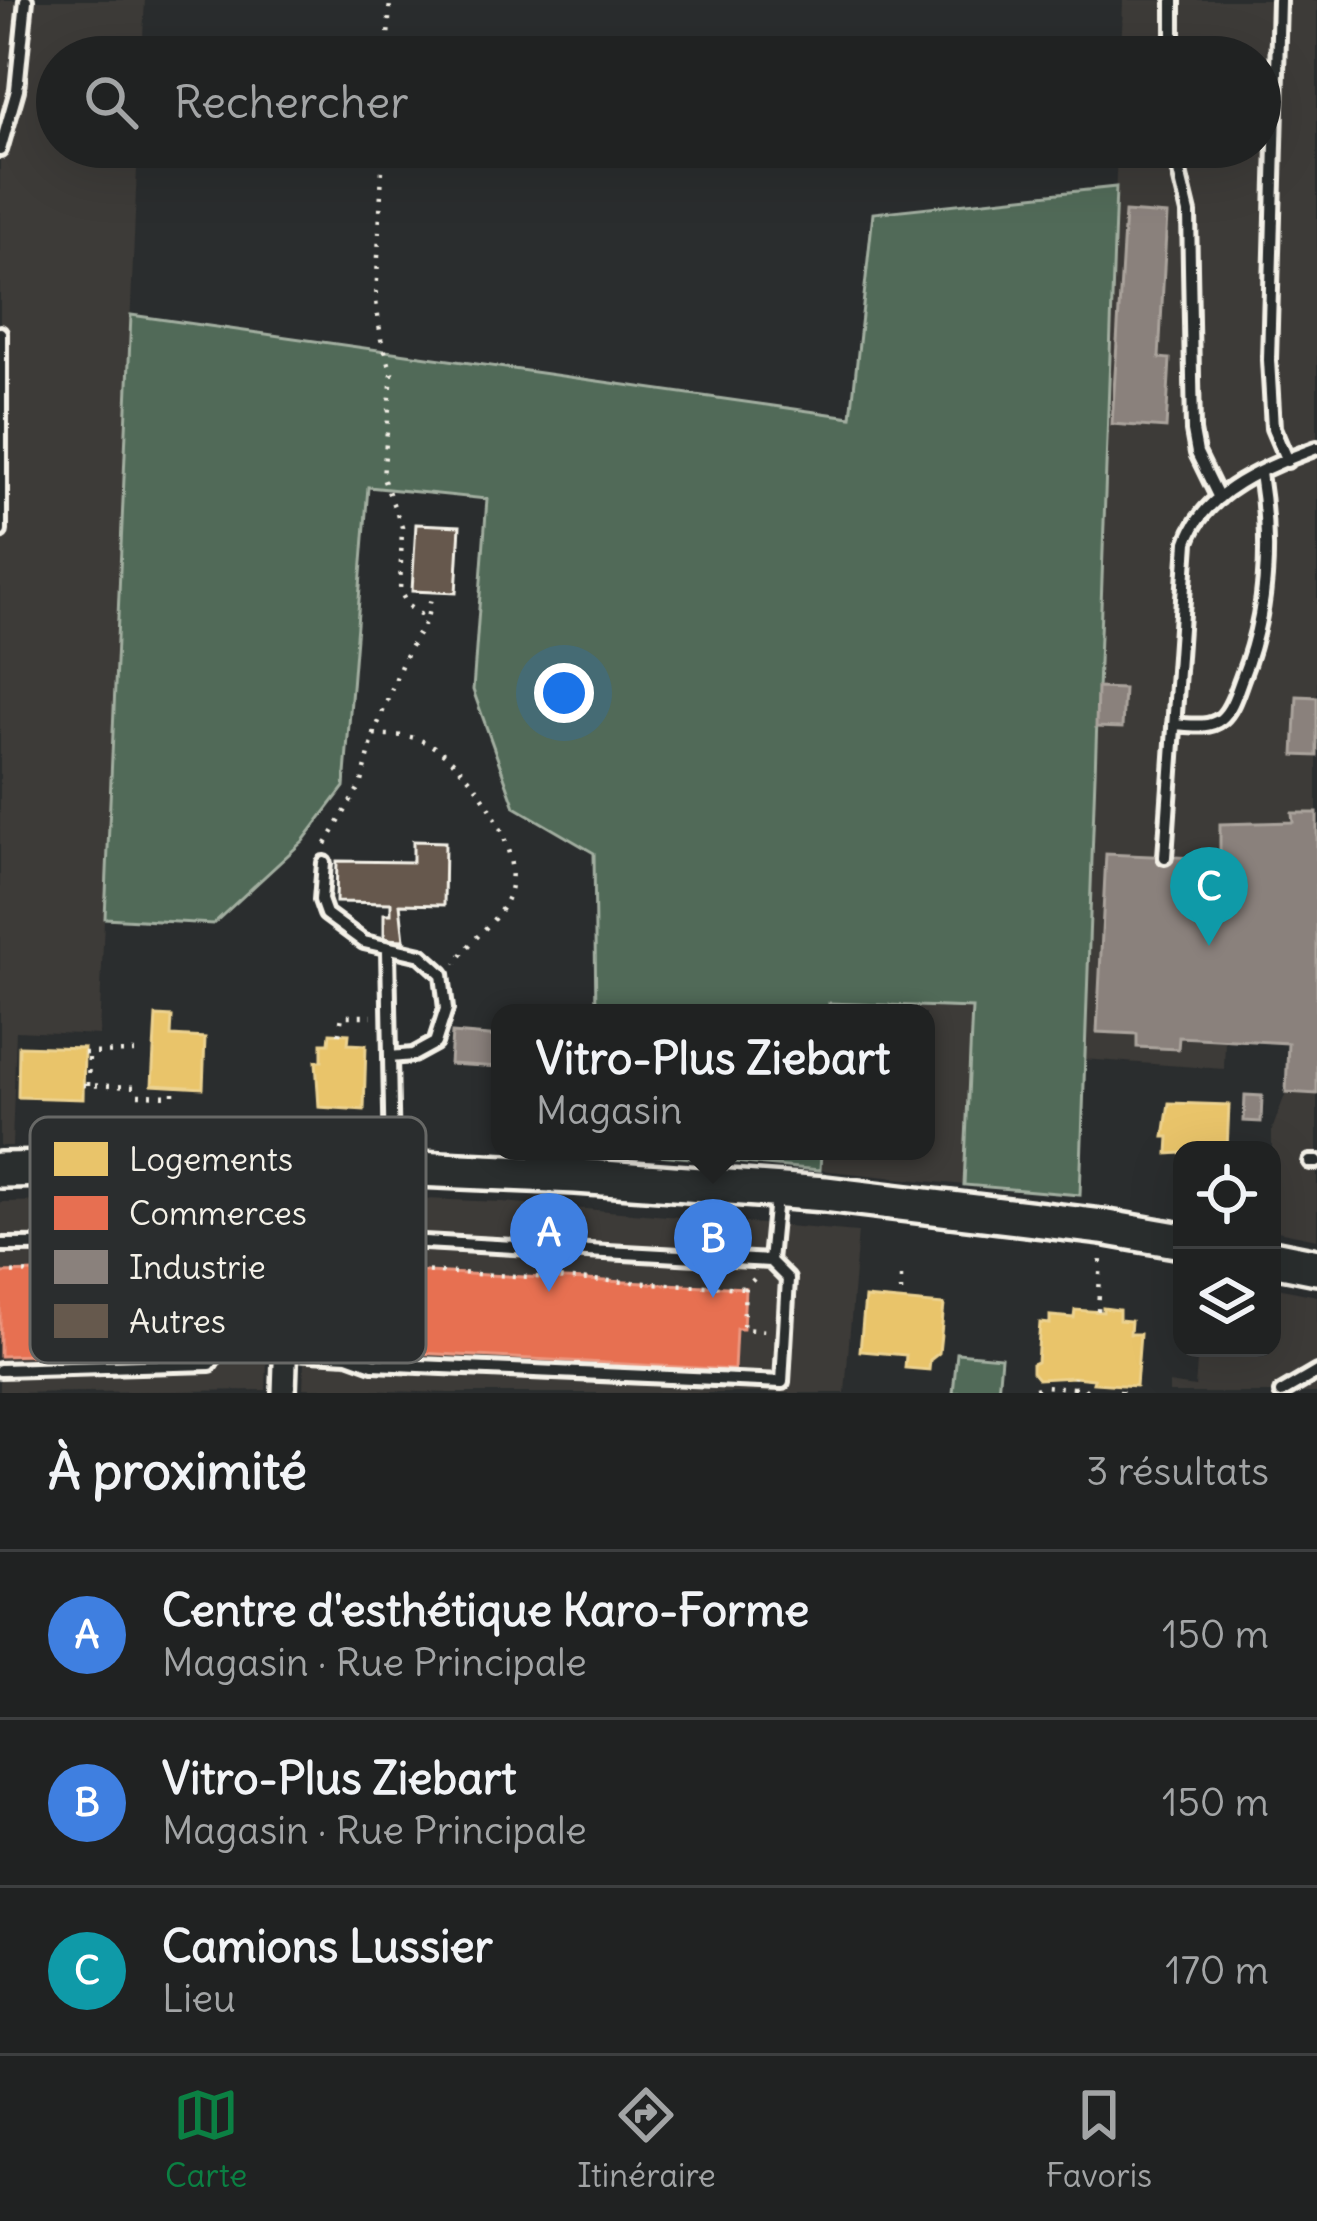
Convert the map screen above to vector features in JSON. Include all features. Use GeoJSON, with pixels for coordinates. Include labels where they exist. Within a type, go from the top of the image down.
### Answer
{"type":"FeatureCollection","features":[{"type":"Feature","properties":{"kind":"main road"},"geometry":{"type":"LineString","coordinates":[[0,1170],[30,1169]]}},
{"type":"Feature","properties":{"kind":"main road"},"geometry":{"type":"LineString","coordinates":[[426,1169],[777,1191],[974,1211],[1173,1239]]}},
{"type":"Feature","properties":{"kind":"main road"},"geometry":{"type":"LineString","coordinates":[[1281,1260],[1317,1267]]}},
{"type":"Feature","properties":{"kind":"street"},"geometry":{"type":"LineString","coordinates":[[284,1393],[285,1363]]}},
{"type":"Feature","properties":{"kind":"lane"},"geometry":{"type":"LineString","coordinates":[[0,150],[17,90],[26,0]]}},
{"type":"Feature","properties":{"kind":"lane"},"geometry":{"type":"LineString","coordinates":[[1173,36],[1174,0]]}},
{"type":"Feature","properties":{"kind":"lane"},"geometry":{"type":"LineString","coordinates":[[1278,36],[1279,0]]}},
{"type":"Feature","properties":{"kind":"lane"},"geometry":{"type":"LineString","coordinates":[[1178,168],[1189,212],[1193,431],[1197,453],[1219,498]]}},
{"type":"Feature","properties":{"kind":"lane"},"geometry":{"type":"LineString","coordinates":[[1274,168],[1269,360],[1274,428],[1287,461]]}},
{"type":"Feature","properties":{"kind":"lane"},"geometry":{"type":"LineString","coordinates":[[0,333],[0,531]]}},
{"type":"Feature","properties":{"kind":"lane"},"geometry":{"type":"LineString","coordinates":[[1165,857],[1187,542],[1201,513],[1219,498],[1260,473],[1317,448]]}},
{"type":"Feature","properties":{"kind":"lane"},"geometry":{"type":"LineString","coordinates":[[1174,724],[1202,725],[1221,719],[1253,650],[1264,597],[1267,515],[1260,473]]}},
{"type":"Feature","properties":{"kind":"lane"},"geometry":{"type":"LineString","coordinates":[[324,862],[330,882],[322,908],[326,914],[364,942],[428,958],[442,974],[446,1009],[435,1043],[413,1055],[390,1057]]}},
{"type":"Feature","properties":{"kind":"lane"},"geometry":{"type":"LineString","coordinates":[[388,950],[395,1117]]}},
{"type":"Feature","properties":{"kind":"lane"},"geometry":{"type":"LineString","coordinates":[[770,1262],[777,1191]]}},
{"type":"Feature","properties":{"kind":"lane"},"geometry":{"type":"LineString","coordinates":[[370,1363],[782,1382],[788,1279],[770,1262],[426,1240]]}},
{"type":"Feature","properties":{"kind":"lane"},"geometry":{"type":"LineString","coordinates":[[0,1245],[30,1245]]}},
{"type":"Feature","properties":{"kind":"lane"},"geometry":{"type":"LineString","coordinates":[[0,1370],[211,1363]]}},
{"type":"Feature","properties":{"kind":"lane"},"geometry":{"type":"LineString","coordinates":[[1281,1393],[1317,1372]]}},
{"type":"Feature","properties":{"kind":"path"},"geometry":{"type":"LineString","coordinates":[[388,36],[390,0]]}},
{"type":"Feature","properties":{"kind":"path"},"geometry":{"type":"LineString","coordinates":[[382,168],[376,301],[392,373],[383,478],[402,527],[400,591],[408,606],[427,619]]}},
{"type":"Feature","properties":{"kind":"path"},"geometry":{"type":"LineString","coordinates":[[324,862],[329,835],[362,782],[374,734],[404,658],[427,619],[432,592]]}},
{"type":"Feature","properties":{"kind":"path"},"geometry":{"type":"LineString","coordinates":[[374,734],[414,737],[435,746],[462,770],[498,820],[506,843],[511,885],[505,904],[464,950],[445,986]]}},
{"type":"Feature","properties":{"kind":"path"},"geometry":{"type":"LineString","coordinates":[[339,1034],[341,1016],[389,1017]]}},
{"type":"Feature","properties":{"kind":"path"},"geometry":{"type":"LineString","coordinates":[[138,1052],[86,1053],[85,1085],[173,1096],[173,1086]]}},
{"type":"Feature","properties":{"kind":"path"},"geometry":{"type":"LineString","coordinates":[[1098,1311],[1101,1253]]}},
{"type":"Feature","properties":{"kind":"path"},"geometry":{"type":"LineString","coordinates":[[0,1273],[30,1272]]}},
{"type":"Feature","properties":{"kind":"path"},"geometry":{"type":"LineString","coordinates":[[426,1272],[745,1288],[743,1329]]}},
{"type":"Feature","properties":{"kind":"path"},"geometry":{"type":"LineString","coordinates":[[901,1277],[902,1301]]}},
{"type":"Feature","properties":{"kind":"path"},"geometry":{"type":"LineString","coordinates":[[1072,1388],[1074,1376]]}},
{"type":"Feature","properties":{"kind":"path"},"geometry":{"type":"LineString","coordinates":[[1024,1393],[1036,1388],[1086,1390],[1084,1378]]}},
{"type":"Feature","properties":{"kind":"shaded area"},"geometry":{"type":"Polygon","coordinates":[[[0,0],[145,0],[143,36],[36,36],[36,168],[137,168],[99,1035],[16,1031],[12,1146],[0,1146],[0,0]]]}},
{"type":"Feature","properties":{"kind":"shaded area"},"geometry":{"type":"Polygon","coordinates":[[[1123,0],[1317,0],[1317,1239],[1281,1232],[1281,1141],[1272,1141],[1272,1130],[1286,1092],[1287,1043],[1225,1040],[1224,1069],[1082,1059],[1116,168],[1281,168],[1281,36],[1122,36],[1123,0]]]}},
{"type":"Feature","properties":{"kind":"shaded area"},"geometry":{"type":"Polygon","coordinates":[[[935,1007],[972,1008],[964,1185],[820,1170],[821,1160],[935,1160],[935,1007]]]}},
{"type":"Feature","properties":{"kind":"shaded area"},"geometry":{"type":"Polygon","coordinates":[[[426,1199],[858,1232],[845,1393],[447,1393],[303,1388],[304,1363],[426,1363],[426,1199]]]}},
{"type":"Feature","properties":{"kind":"shaded area"},"geometry":{"type":"Polygon","coordinates":[[[30,1201],[30,1363],[267,1363],[266,1390],[0,1393],[0,1202],[30,1201]]]}},
{"type":"Feature","properties":{"kind":"shaded area"},"geometry":{"type":"Polygon","coordinates":[[[1281,1289],[1317,1296],[1317,1393],[1169,1393],[1169,1383],[1195,1387],[1197,1357],[1281,1357],[1281,1289]]]}},
{"type":"Feature","properties":{"kind":"green space"},"geometry":{"type":"Polygon","coordinates":[[[1116,187],[1080,1195],[964,1185],[972,1008],[935,1004],[596,1004],[594,853],[515,807],[473,690],[487,499],[368,487],[344,787],[303,841],[213,924],[105,918],[131,315],[851,417],[873,213],[1116,187]]]}},
{"type":"Feature","properties":{"kind":"green space"},"geometry":{"type":"Polygon","coordinates":[[[712,1160],[821,1160],[820,1170],[712,1160]]]}},
{"type":"Feature","properties":{"kind":"green space"},"geometry":{"type":"Polygon","coordinates":[[[957,1353],[1001,1357],[998,1393],[953,1393],[957,1353]]]}},
{"type":"Feature","properties":{"kind":"building: Logements"},"geometry":{"type":"Polygon","coordinates":[[[156,1016],[172,1017],[171,1036],[205,1038],[203,1088],[152,1085],[156,1016]]]}},
{"type":"Feature","properties":{"kind":"building: Logements"},"geometry":{"type":"Polygon","coordinates":[[[330,1033],[349,1034],[348,1044],[366,1045],[364,1110],[319,1107],[316,1061],[322,1061],[322,1043],[329,1043],[330,1033]]]}},
{"type":"Feature","properties":{"kind":"building: Logements"},"geometry":{"type":"Polygon","coordinates":[[[19,1046],[84,1048],[83,1099],[18,1097],[19,1046]]]}},
{"type":"Feature","properties":{"kind":"building: Logements"},"geometry":{"type":"Polygon","coordinates":[[[1169,1103],[1229,1105],[1227,1141],[1173,1141],[1173,1154],[1168,1154],[1169,1137],[1164,1137],[1169,1103]]]}},
{"type":"Feature","properties":{"kind":"building: Logements"},"geometry":{"type":"Polygon","coordinates":[[[865,1298],[944,1305],[939,1353],[930,1360],[929,1370],[905,1368],[906,1355],[860,1351],[865,1298]]]}},
{"type":"Feature","properties":{"kind":"building: Logements"},"geometry":{"type":"Polygon","coordinates":[[[1103,1308],[1119,1310],[1119,1320],[1131,1321],[1130,1334],[1140,1334],[1136,1386],[1074,1377],[1038,1379],[1032,1364],[1037,1362],[1040,1323],[1050,1324],[1050,1316],[1074,1318],[1075,1310],[1103,1312],[1103,1308]]]}},
{"type":"Feature","properties":{"kind":"building: Commerces"},"geometry":{"type":"Polygon","coordinates":[[[30,1272],[30,1355],[0,1356],[0,1273],[30,1272]]]}},
{"type":"Feature","properties":{"kind":"building: Commerces"},"geometry":{"type":"Polygon","coordinates":[[[426,1272],[745,1288],[734,1370],[426,1353],[426,1272]]]}},
{"type":"Feature","properties":{"kind":"building: Industrie"},"geometry":{"type":"Polygon","coordinates":[[[1125,212],[1167,215],[1159,358],[1170,359],[1166,428],[1112,424],[1125,212]]]}},
{"type":"Feature","properties":{"kind":"building: Industrie"},"geometry":{"type":"Polygon","coordinates":[[[1097,688],[1124,689],[1122,728],[1096,727],[1097,688]]]}},
{"type":"Feature","properties":{"kind":"building: Industrie"},"geometry":{"type":"Polygon","coordinates":[[[1297,696],[1317,697],[1317,756],[1294,755],[1297,696]]]}},
{"type":"Feature","properties":{"kind":"building: Industrie"},"geometry":{"type":"Polygon","coordinates":[[[1292,813],[1317,813],[1317,1094],[1286,1092],[1288,1043],[1179,1037],[1178,1049],[1137,1047],[1137,1034],[1097,1032],[1106,854],[1220,859],[1220,824],[1293,822],[1292,813]]]}},
{"type":"Feature","properties":{"kind":"building: Industrie"},"geometry":{"type":"Polygon","coordinates":[[[452,1033],[491,1036],[491,1066],[450,1064],[452,1033]]]}},
{"type":"Feature","properties":{"kind":"building: Industrie"},"geometry":{"type":"Polygon","coordinates":[[[1245,1095],[1262,1096],[1261,1122],[1244,1121],[1245,1095]]]}},
{"type":"Feature","properties":{"kind":"building: Autres"},"geometry":{"type":"Polygon","coordinates":[[[416,524],[460,526],[456,593],[412,591],[416,524]]]}},
{"type":"Feature","properties":{"kind":"building: Autres"},"geometry":{"type":"Polygon","coordinates":[[[413,841],[445,842],[444,905],[400,904],[404,940],[384,939],[384,914],[391,914],[391,903],[336,902],[337,861],[413,862],[413,841]]]}},
{"type":"Feature","properties":{"kind":"place","name":"Camions Lussier"},"geometry":{"type":"Point","coordinates":[1209,946]}},
{"type":"Feature","properties":{"kind":"place","name":"Centre d'esthétique Karo-Forme"},"geometry":{"type":"Point","coordinates":[549,1292]}},
{"type":"Feature","properties":{"kind":"place","name":"Vitro-Plus Ziebart"},"geometry":{"type":"Point","coordinates":[713,1298]}}]}
